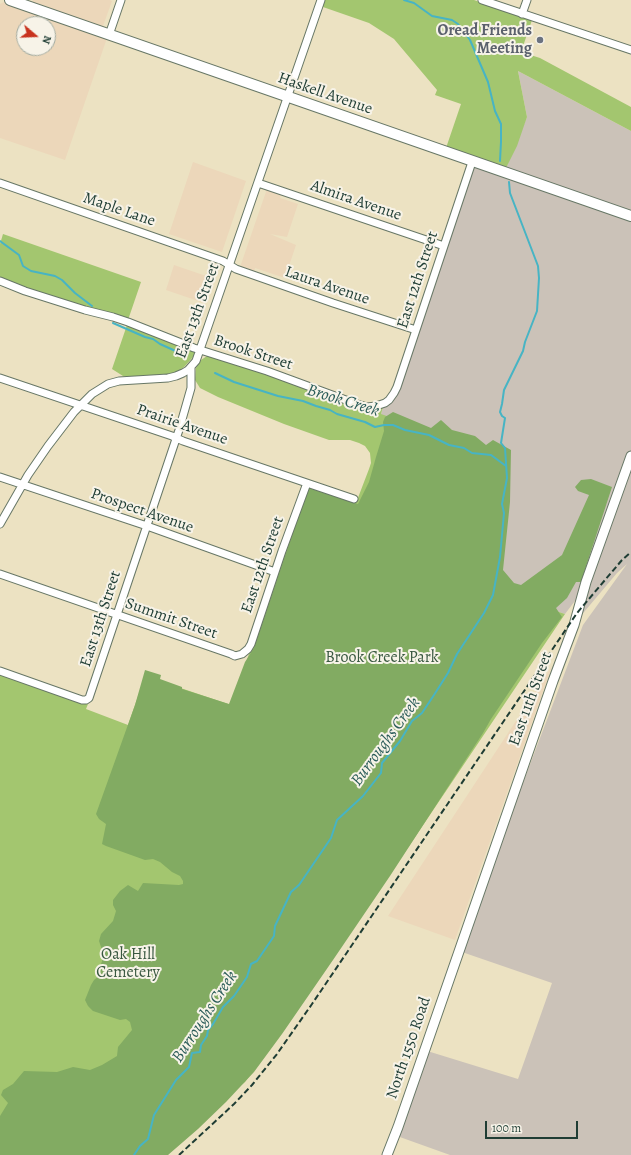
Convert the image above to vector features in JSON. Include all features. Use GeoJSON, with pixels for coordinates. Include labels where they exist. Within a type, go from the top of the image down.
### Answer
{"type":"FeatureCollection","features":[{"type":"Feature","properties":{"kind":"main road","name":"Haskell Avenue"},"geometry":{"type":"LineString","coordinates":[[10,0],[472,162],[631,216]]}},
{"type":"Feature","properties":{"kind":"street"},"geometry":{"type":"LineString","coordinates":[[109,35],[121,0]]}},
{"type":"Feature","properties":{"kind":"street","name":"East 13th Street"},"geometry":{"type":"LineString","coordinates":[[0,671],[82,700],[89,698],[177,438],[191,388],[191,366],[196,361],[200,350],[321,0]]}},
{"type":"Feature","properties":{"kind":"street"},"geometry":{"type":"LineString","coordinates":[[482,0],[631,50]]}},
{"type":"Feature","properties":{"kind":"street"},"geometry":{"type":"LineString","coordinates":[[522,14],[527,0]]}},
{"type":"Feature","properties":{"kind":"street","name":"East 12th Street"},"geometry":{"type":"LineString","coordinates":[[385,403],[392,397],[397,387],[472,162]]}},
{"type":"Feature","properties":{"kind":"street","name":"Maple Lane"},"geometry":{"type":"LineString","coordinates":[[0,183],[229,264]]}},
{"type":"Feature","properties":{"kind":"street","name":"Almira Avenue"},"geometry":{"type":"LineString","coordinates":[[258,183],[444,246]]}},
{"type":"Feature","properties":{"kind":"street","name":"Laura Avenue"},"geometry":{"type":"LineString","coordinates":[[229,264],[236,269],[341,306],[416,330]]}},
{"type":"Feature","properties":{"kind":"street","name":"Brook Street"},"geometry":{"type":"LineString","coordinates":[[0,281],[25,291],[128,322],[200,350],[267,371],[367,407],[385,403]]}},
{"type":"Feature","properties":{"kind":"street"},"geometry":{"type":"LineString","coordinates":[[0,524],[48,446],[80,405],[92,394],[108,384],[119,381],[168,378],[183,374],[191,366]]}},
{"type":"Feature","properties":{"kind":"street","name":"Prairie Avenue"},"geometry":{"type":"LineString","coordinates":[[0,378],[354,499]]}},
{"type":"Feature","properties":{"kind":"street","name":"East 11th Street"},"geometry":{"type":"LineString","coordinates":[[459,951],[548,695],[574,625],[586,582],[631,456]]}},
{"type":"Feature","properties":{"kind":"street","name":"Prospect Avenue"},"geometry":{"type":"LineString","coordinates":[[0,477],[147,526],[275,572]]}},
{"type":"Feature","properties":{"kind":"street","name":"East 12th Street"},"geometry":{"type":"LineString","coordinates":[[242,654],[252,644],[282,550],[307,483]]}},
{"type":"Feature","properties":{"kind":"street","name":"Summit Street"},"geometry":{"type":"LineString","coordinates":[[0,574],[235,656],[242,654]]}},
{"type":"Feature","properties":{"kind":"street","name":"North 1550 Road"},"geometry":{"type":"LineString","coordinates":[[387,1155],[459,951]]}},
{"type":"Feature","properties":{"kind":"shaded area"},"geometry":{"type":"Polygon","coordinates":[[[33,0],[112,1],[103,26],[32,3],[33,0]]]}},
{"type":"Feature","properties":{"kind":"shaded area"},"geometry":{"type":"Polygon","coordinates":[[[4,2],[44,16],[16,16],[16,56],[56,56],[56,20],[107,38],[65,160],[0,138],[0,4],[4,2]]]}},
{"type":"Feature","properties":{"kind":"shaded area"},"geometry":{"type":"Polygon","coordinates":[[[518,71],[631,131],[631,1155],[450,1155],[397,1136],[424,1050],[518,1079],[552,983],[459,951],[583,625],[627,564],[617,573],[579,618],[590,581],[565,614],[490,589],[381,414],[383,407],[387,405],[477,158],[506,168],[527,117],[518,71]]]}},
{"type":"Feature","properties":{"kind":"shaded area"},"geometry":{"type":"Polygon","coordinates":[[[193,162],[246,181],[222,252],[169,234],[193,162]]]}},
{"type":"Feature","properties":{"kind":"shaded area"},"geometry":{"type":"Polygon","coordinates":[[[268,186],[282,191],[280,198],[298,204],[287,237],[270,234],[296,245],[285,278],[255,268],[253,275],[239,270],[268,186]]]}},
{"type":"Feature","properties":{"kind":"shaded area"},"geometry":{"type":"Polygon","coordinates":[[[174,265],[212,278],[204,303],[166,290],[174,265]]]}},
{"type":"Feature","properties":{"kind":"shaded area"},"geometry":{"type":"Polygon","coordinates":[[[552,666],[455,940],[388,916],[552,666]]]}},
{"type":"Feature","properties":{"kind":"green space"},"geometry":{"type":"Polygon","coordinates":[[[325,0],[474,0],[532,20],[521,52],[540,58],[631,107],[631,131],[518,71],[527,117],[517,146],[506,168],[446,148],[461,104],[435,95],[437,90],[394,39],[369,23],[323,7],[325,0]]]}},
{"type":"Feature","properties":{"kind":"green space"},"geometry":{"type":"Polygon","coordinates":[[[3,234],[141,282],[128,320],[25,288],[0,278],[0,244],[3,234]]]}},
{"type":"Feature","properties":{"kind":"green space"},"geometry":{"type":"Polygon","coordinates":[[[127,325],[192,350],[194,352],[194,356],[177,372],[167,375],[123,376],[112,369],[127,325]]]}},
{"type":"Feature","properties":{"kind":"green space","name":"Oak Hill Cemetery"},"geometry":{"type":"Polygon","coordinates":[[[207,356],[223,359],[333,398],[383,407],[381,414],[498,455],[490,589],[565,614],[364,913],[271,1048],[245,1082],[199,1122],[0,1155],[0,674],[88,704],[86,709],[128,725],[145,676],[231,705],[309,488],[356,503],[371,463],[370,453],[365,446],[359,443],[350,440],[329,440],[284,424],[200,388],[195,380],[196,368],[201,360],[207,356]]]}},
{"type":"Feature","properties":{"kind":"green space","name":"Brook Creek Park"},"geometry":{"type":"Polygon","coordinates":[[[393,412],[431,428],[441,420],[452,430],[475,436],[486,445],[493,440],[511,450],[510,502],[503,570],[514,583],[521,585],[562,555],[589,495],[578,491],[575,487],[581,480],[591,479],[612,487],[581,582],[576,582],[567,598],[556,608],[562,617],[542,643],[491,719],[390,876],[333,960],[254,1072],[226,1102],[168,1155],[0,1155],[0,1116],[8,1103],[1,1095],[3,1090],[13,1084],[24,1071],[57,1072],[73,1067],[90,1070],[102,1065],[117,1056],[118,1047],[132,1030],[130,1022],[126,1019],[120,1020],[93,1011],[85,1000],[94,980],[100,975],[101,964],[104,956],[99,941],[101,934],[113,921],[116,911],[113,905],[113,900],[120,891],[128,885],[138,891],[143,883],[183,884],[180,876],[172,872],[160,862],[153,859],[145,860],[102,844],[106,824],[99,819],[96,814],[135,705],[145,670],[161,675],[160,679],[182,687],[182,689],[229,704],[245,662],[254,648],[308,488],[358,504],[369,482],[384,431],[383,422],[385,417],[393,412]]]}},
{"type":"Feature","properties":{"kind":"waterway","name":"Burroughs Creek"},"geometry":{"type":"LineString","coordinates":[[404,0],[414,3],[432,16],[452,20],[458,24],[470,40],[488,82],[495,111],[501,124],[500,161]]}},
{"type":"Feature","properties":{"kind":"waterway","name":"Burroughs Creek"},"geometry":{"type":"LineString","coordinates":[[134,1155],[140,1146],[148,1139],[154,1115],[176,1080],[189,1067],[192,1053],[200,1052],[201,1045],[207,1036],[208,1030],[223,1007],[234,996],[247,977],[251,964],[257,961],[274,936],[275,926],[291,892],[299,885],[331,838],[337,820],[363,796],[381,773],[382,763],[400,741],[412,721],[422,713],[434,695],[448,673],[457,654],[484,613],[493,595],[500,557],[504,513],[502,504],[507,478],[505,448],[501,443],[505,418],[500,412],[504,390],[523,351],[537,311],[539,278],[538,266],[510,193],[509,182]]}},
{"type":"Feature","properties":{"kind":"waterway","name":"Brook Creek"},"geometry":{"type":"LineString","coordinates":[[0,241],[19,255],[23,266],[31,271],[55,276],[62,280],[75,293],[92,306]]}},
{"type":"Feature","properties":{"kind":"waterway","name":"Brook Creek"},"geometry":{"type":"LineString","coordinates":[[113,323],[153,339],[160,344],[180,353]]}},
{"type":"Feature","properties":{"kind":"waterway","name":"Brook Creek"},"geometry":{"type":"LineString","coordinates":[[215,373],[234,382],[278,396],[303,401],[330,410],[337,414],[365,422],[375,427],[393,425],[405,430],[429,435],[449,445],[464,448],[472,453],[491,455],[506,466]]}},
{"type":"Feature","properties":{"kind":"railway"},"geometry":{"type":"LineString","coordinates":[[179,1155],[234,1104],[252,1085],[277,1054],[577,613],[622,560],[631,552]]}},
{"type":"Feature","properties":{"kind":"place","name":"Oread Friends Meeting"},"geometry":{"type":"Point","coordinates":[540,40]}}]}
